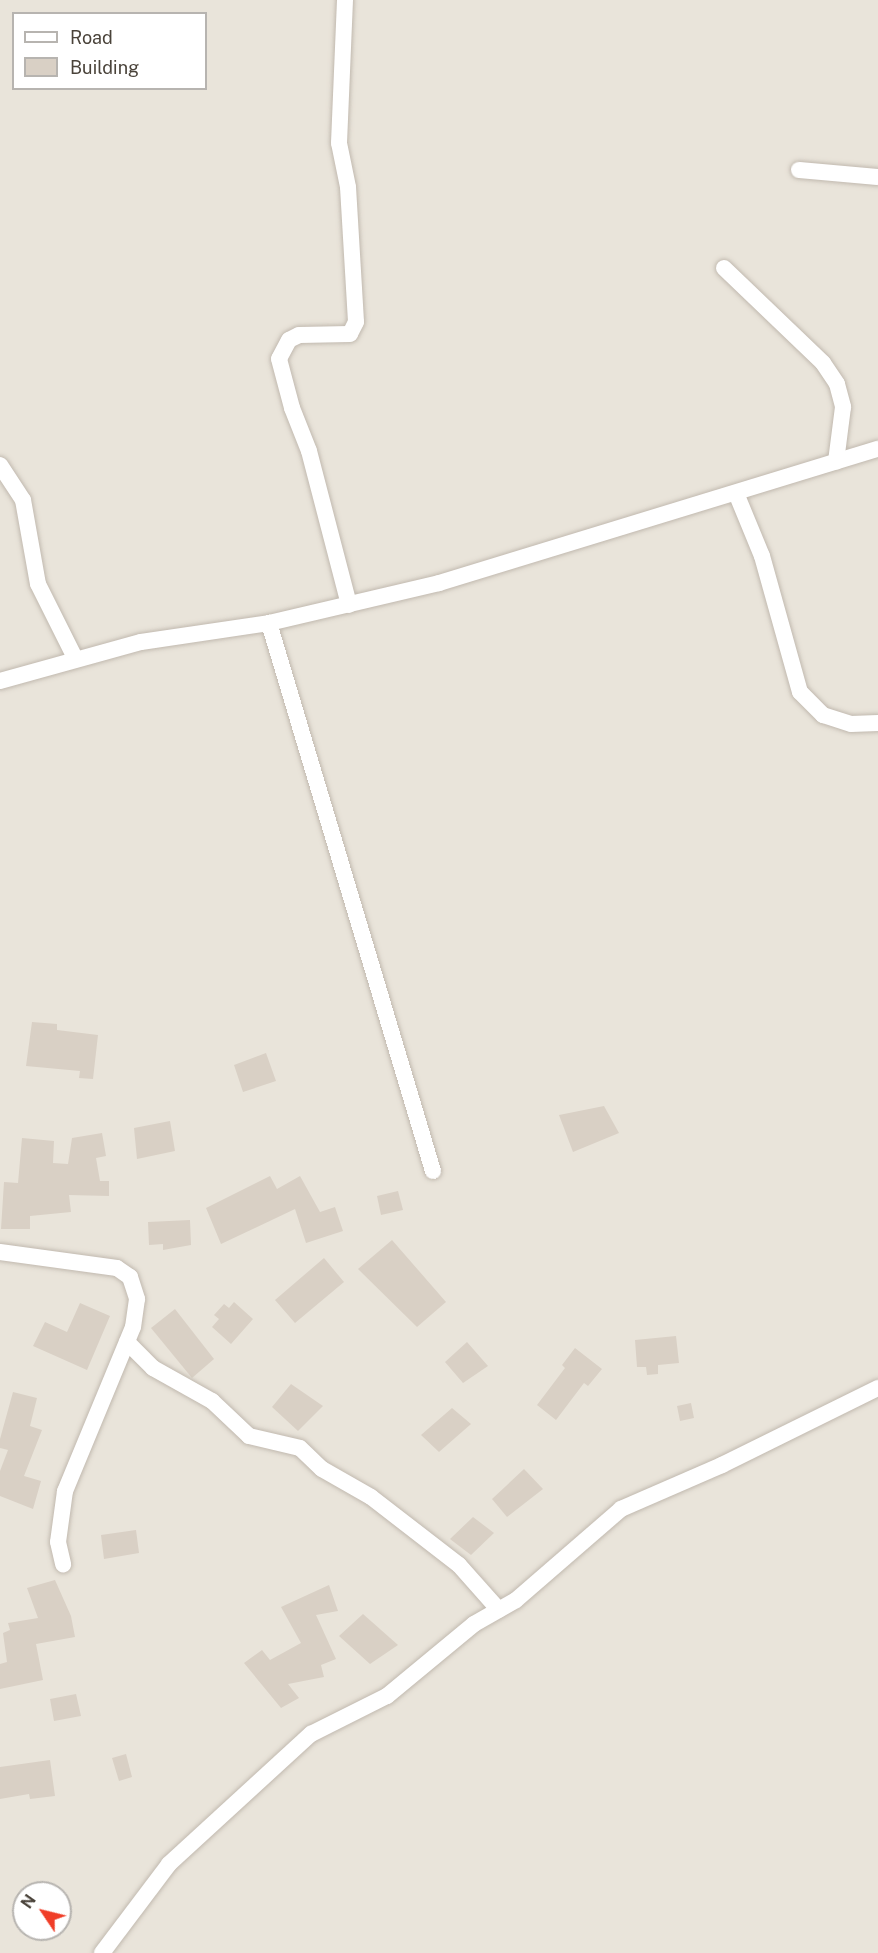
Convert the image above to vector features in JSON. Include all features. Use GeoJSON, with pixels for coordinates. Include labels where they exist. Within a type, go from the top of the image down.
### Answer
{"type":"FeatureCollection","features":[{"type":"Feature","properties":{"kind":"street"},"geometry":{"type":"LineString","coordinates":[[345,0],[339,143],[354,245],[355,329],[351,334],[299,335],[283,345],[279,359],[292,408],[309,451],[349,605]]}},
{"type":"Feature","properties":{"kind":"street"},"geometry":{"type":"LineString","coordinates":[[799,170],[878,177]]}},
{"type":"Feature","properties":{"kind":"street"},"geometry":{"type":"LineString","coordinates":[[724,268],[823,363],[837,384],[843,407],[836,462]]}},
{"type":"Feature","properties":{"kind":"street"},"geometry":{"type":"LineString","coordinates":[[0,681],[75,658],[141,642],[269,623],[439,584],[878,449]]}},
{"type":"Feature","properties":{"kind":"street"},"geometry":{"type":"LineString","coordinates":[[0,465],[23,500],[38,584],[75,658]]}},
{"type":"Feature","properties":{"kind":"street"},"geometry":{"type":"LineString","coordinates":[[736,493],[762,556],[800,692],[823,715],[851,724],[878,723]]}},
{"type":"Feature","properties":{"kind":"street"},"geometry":{"type":"LineString","coordinates":[[269,623],[433,1171]]}},
{"type":"Feature","properties":{"kind":"street"},"geometry":{"type":"LineString","coordinates":[[0,1252],[125,1272],[137,1299],[127,1342],[65,1491],[58,1542],[63,1564]]}},
{"type":"Feature","properties":{"kind":"street"},"geometry":{"type":"LineString","coordinates":[[127,1342],[153,1368],[212,1401],[249,1436],[300,1448],[322,1469],[371,1497],[459,1565],[499,1610]]}},
{"type":"Feature","properties":{"kind":"street"},"geometry":{"type":"LineString","coordinates":[[102,1953],[170,1864],[270,1769],[328,1723],[387,1696],[463,1632],[499,1610],[560,1564],[621,1509],[722,1465],[878,1388]]}},
{"type":"Feature","properties":{"kind":"shaded area"},"geometry":{"type":"Polygon","coordinates":[[[0,0],[878,0],[878,1953],[0,1953],[0,0]]]}},
{"type":"Feature","properties":{"kind":"building"},"geometry":{"type":"Polygon","coordinates":[[[32,1022],[57,1024],[57,1030],[98,1035],[93,1079],[79,1078],[80,1071],[26,1066],[32,1022]]]}},
{"type":"Feature","properties":{"kind":"building"},"geometry":{"type":"Polygon","coordinates":[[[266,1053],[276,1081],[243,1092],[234,1065],[266,1053]]]}},
{"type":"Feature","properties":{"kind":"building"},"geometry":{"type":"Polygon","coordinates":[[[604,1106],[619,1133],[573,1152],[559,1115],[604,1106]]]}},
{"type":"Feature","properties":{"kind":"building"},"geometry":{"type":"Polygon","coordinates":[[[170,1121],[175,1151],[137,1159],[134,1128],[170,1121]]]}},
{"type":"Feature","properties":{"kind":"building"},"geometry":{"type":"Polygon","coordinates":[[[102,1133],[106,1156],[96,1158],[100,1181],[109,1181],[109,1196],[69,1195],[71,1212],[30,1216],[30,1229],[1,1229],[4,1182],[18,1183],[22,1138],[54,1141],[53,1163],[68,1164],[72,1138],[102,1133]]]}},
{"type":"Feature","properties":{"kind":"building"},"geometry":{"type":"Polygon","coordinates":[[[270,1176],[277,1189],[300,1176],[320,1212],[335,1207],[343,1231],[306,1243],[295,1209],[221,1244],[206,1208],[270,1176]]]}},
{"type":"Feature","properties":{"kind":"building"},"geometry":{"type":"Polygon","coordinates":[[[398,1191],[403,1210],[381,1215],[377,1196],[398,1191]]]}},
{"type":"Feature","properties":{"kind":"building"},"geometry":{"type":"Polygon","coordinates":[[[190,1220],[191,1245],[163,1250],[163,1244],[149,1245],[148,1222],[190,1220]]]}},
{"type":"Feature","properties":{"kind":"building"},"geometry":{"type":"Polygon","coordinates":[[[392,1240],[446,1302],[417,1327],[358,1269],[392,1240]]]}},
{"type":"Feature","properties":{"kind":"building"},"geometry":{"type":"Polygon","coordinates":[[[324,1258],[344,1282],[295,1323],[275,1300],[324,1258]]]}},
{"type":"Feature","properties":{"kind":"building"},"geometry":{"type":"Polygon","coordinates":[[[234,1302],[253,1319],[231,1344],[212,1327],[219,1319],[214,1315],[224,1304],[229,1308],[234,1302]]]}},
{"type":"Feature","properties":{"kind":"building"},"geometry":{"type":"Polygon","coordinates":[[[80,1303],[110,1316],[87,1370],[33,1346],[45,1322],[67,1332],[80,1303]]]}},
{"type":"Feature","properties":{"kind":"building"},"geometry":{"type":"Polygon","coordinates":[[[175,1309],[214,1359],[192,1378],[151,1328],[175,1309]]]}},
{"type":"Feature","properties":{"kind":"building"},"geometry":{"type":"Polygon","coordinates":[[[676,1336],[679,1363],[658,1365],[658,1374],[647,1375],[646,1367],[637,1367],[635,1340],[676,1336]]]}},
{"type":"Feature","properties":{"kind":"building"},"geometry":{"type":"Polygon","coordinates":[[[467,1342],[488,1366],[463,1383],[445,1362],[467,1342]]]}},
{"type":"Feature","properties":{"kind":"building"},"geometry":{"type":"Polygon","coordinates":[[[575,1348],[602,1369],[588,1386],[584,1383],[556,1420],[537,1405],[565,1368],[562,1365],[575,1348]]]}},
{"type":"Feature","properties":{"kind":"building"},"geometry":{"type":"Polygon","coordinates":[[[291,1384],[323,1406],[298,1431],[272,1407],[291,1384]]]}},
{"type":"Feature","properties":{"kind":"building"},"geometry":{"type":"Polygon","coordinates":[[[13,1392],[37,1398],[30,1426],[42,1430],[24,1476],[41,1481],[33,1509],[0,1496],[0,1471],[8,1450],[0,1448],[0,1439],[13,1392]]]}},
{"type":"Feature","properties":{"kind":"building"},"geometry":{"type":"Polygon","coordinates":[[[691,1403],[694,1418],[680,1421],[677,1406],[691,1403]]]}},
{"type":"Feature","properties":{"kind":"building"},"geometry":{"type":"Polygon","coordinates":[[[452,1408],[471,1424],[439,1452],[421,1435],[452,1408]]]}},
{"type":"Feature","properties":{"kind":"building"},"geometry":{"type":"Polygon","coordinates":[[[524,1469],[543,1489],[507,1517],[492,1499],[524,1469]]]}},
{"type":"Feature","properties":{"kind":"building"},"geometry":{"type":"Polygon","coordinates":[[[473,1517],[494,1533],[471,1555],[450,1539],[473,1517]]]}},
{"type":"Feature","properties":{"kind":"building"},"geometry":{"type":"Polygon","coordinates":[[[136,1530],[139,1553],[104,1559],[101,1535],[136,1530]]]}},
{"type":"Feature","properties":{"kind":"building"},"geometry":{"type":"Polygon","coordinates":[[[55,1580],[71,1616],[75,1637],[36,1644],[43,1680],[0,1689],[0,1664],[7,1662],[3,1633],[10,1630],[8,1623],[38,1618],[27,1588],[55,1580]]]}},
{"type":"Feature","properties":{"kind":"building"},"geometry":{"type":"Polygon","coordinates":[[[329,1585],[338,1611],[316,1615],[336,1659],[321,1665],[324,1677],[288,1684],[299,1698],[281,1708],[244,1663],[262,1650],[270,1660],[301,1643],[281,1607],[329,1585]]]}},
{"type":"Feature","properties":{"kind":"building"},"geometry":{"type":"Polygon","coordinates":[[[363,1614],[398,1645],[370,1664],[339,1636],[363,1614]]]}},
{"type":"Feature","properties":{"kind":"building"},"geometry":{"type":"Polygon","coordinates":[[[76,1694],[81,1716],[54,1721],[50,1699],[76,1694]]]}},
{"type":"Feature","properties":{"kind":"building"},"geometry":{"type":"Polygon","coordinates":[[[126,1754],[132,1777],[119,1781],[112,1758],[126,1754]]]}},
{"type":"Feature","properties":{"kind":"building"},"geometry":{"type":"Polygon","coordinates":[[[50,1760],[55,1796],[30,1799],[29,1794],[0,1799],[0,1767],[50,1760]]]}}]}
